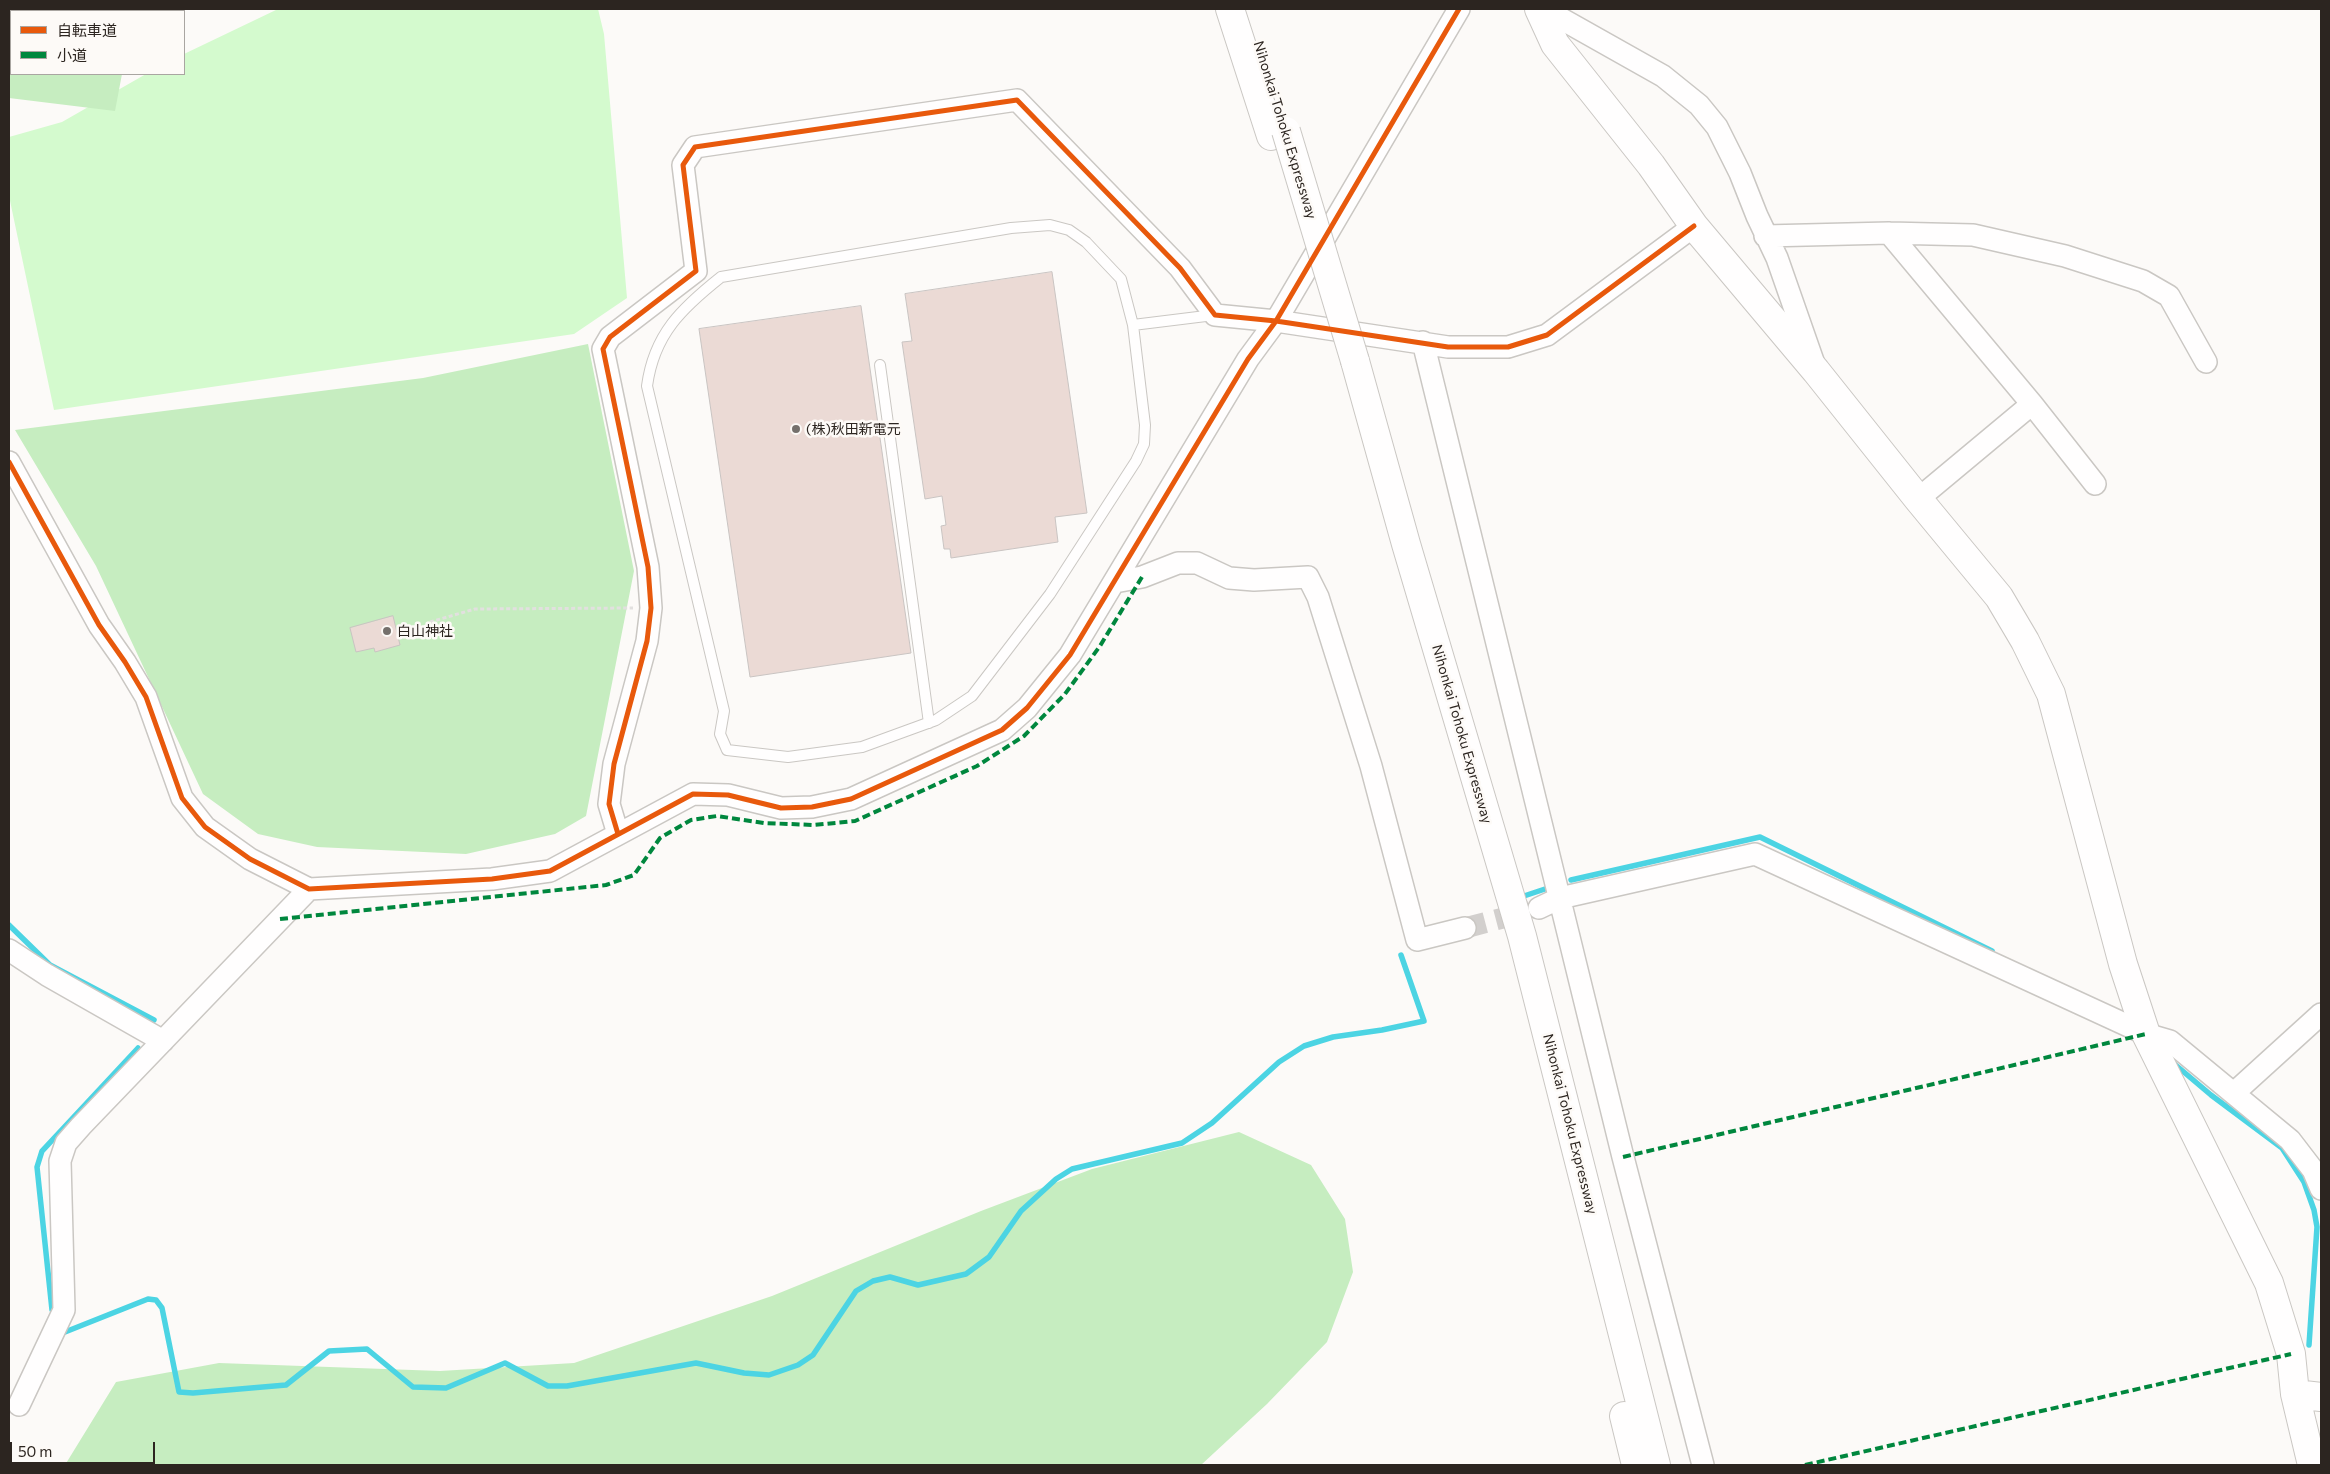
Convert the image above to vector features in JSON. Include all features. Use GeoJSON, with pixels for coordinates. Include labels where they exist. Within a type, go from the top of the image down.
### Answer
{"type":"FeatureCollection","features":[{"type":"Feature","properties":{"kind":"main road","name":"Nihonkai Tohoku Expressway"},"geometry":{"type":"LineString","coordinates":[[1230,9],[1278,133]]}},
{"type":"Feature","properties":{"kind":"main road","name":"Nihonkai Tohoku Expressway"},"geometry":{"type":"LineString","coordinates":[[1247,9],[1278,133],[1409,554],[1522,936],[1656,1465]]}},
{"type":"Feature","properties":{"kind":"main road"},"geometry":{"type":"LineString","coordinates":[[1538,9],[1555,44],[1651,165],[1694,226],[1816,371],[1999,597],[2025,641],[2052,694],[2123,964],[2146,1034],[2269,1283],[2291,1354],[2308,1395],[2312,1465]]}},
{"type":"Feature","properties":{"kind":"main road","name":"Nihonkai Tohoku Expressway"},"geometry":{"type":"LineString","coordinates":[[1350,363],[1563,1166],[1636,1465]]}},
{"type":"Feature","properties":{"kind":"street"},"geometry":{"type":"LineString","coordinates":[[9,462],[99,625],[125,662],[146,698],[182,798],[205,827],[250,859],[309,889],[492,879],[550,870],[693,794],[728,795],[782,808],[812,807],[851,798],[1002,730],[1027,708],[1070,654],[1248,358],[1276,321],[1459,9]]}},
{"type":"Feature","properties":{"kind":"street"},"geometry":{"type":"LineString","coordinates":[[1544,9],[1663,76],[1699,105],[1717,127],[1740,173],[1777,258],[1816,371]]}},
{"type":"Feature","properties":{"kind":"street"},"geometry":{"type":"LineString","coordinates":[[618,834],[609,804],[614,764],[647,641],[651,608],[648,567],[602,349],[610,337],[696,271],[683,165],[695,147],[1017,100],[1180,268],[1215,315],[1276,321],[1448,347],[1508,347],[1547,336],[1694,226]]}},
{"type":"Feature","properties":{"kind":"street"},"geometry":{"type":"LineString","coordinates":[[1766,236],[1889,233],[1973,235],[2065,256],[2143,280],[2169,296],[2206,362]]}},
{"type":"Feature","properties":{"kind":"street"},"geometry":{"type":"LineString","coordinates":[[1889,233],[2032,404],[2095,484]]}},
{"type":"Feature","properties":{"kind":"street"},"geometry":{"type":"LineString","coordinates":[[1423,342],[1623,1157],[1703,1465]]}},
{"type":"Feature","properties":{"kind":"street"},"geometry":{"type":"LineString","coordinates":[[1918,499],[2032,404]]}},
{"type":"Feature","properties":{"kind":"street"},"geometry":{"type":"LineString","coordinates":[[1115,582],[1142,577],[1178,563],[1197,563],[1229,578],[1254,580],[1308,577],[1318,597],[1372,766],[1417,940],[1465,928]]}},
{"type":"Feature","properties":{"kind":"street"},"geometry":{"type":"LineString","coordinates":[[1540,908],[1560,898],[1755,854],[2146,1034],[2170,1041],[2290,1140],[2318,1175]]}},
{"type":"Feature","properties":{"kind":"street"},"geometry":{"type":"LineString","coordinates":[[18,1405],[64,1310],[60,1161],[66,1144],[162,1041],[309,889]]}},
{"type":"Feature","properties":{"kind":"street"},"geometry":{"type":"LineString","coordinates":[[9,950],[47,975],[162,1041]]}},
{"type":"Feature","properties":{"kind":"street"},"geometry":{"type":"LineString","coordinates":[[2234,1093],[2321,1014]]}},
{"type":"Feature","properties":{"kind":"lane"},"geometry":{"type":"LineString","coordinates":[[1050,225],[1069,230],[1086,242],[1121,279],[1133,325],[1145,425],[1144,444],[1136,461],[1050,594],[972,696],[936,720],[862,747],[788,757],[727,750],[720,734],[724,711],[647,386],[649,368],[665,331],[692,300],[720,277],[1011,228],[1050,225]]}},
{"type":"Feature","properties":{"kind":"lane"},"geometry":{"type":"LineString","coordinates":[[1133,325],[1215,315]]}},
{"type":"Feature","properties":{"kind":"lane"},"geometry":{"type":"LineString","coordinates":[[880,366],[929,723]]}},
{"type":"Feature","properties":{"kind":"path"},"geometry":{"type":"LineString","coordinates":[[430,622],[475,609],[651,608]]}},
{"type":"Feature","properties":{"kind":"green space"},"geometry":{"type":"Polygon","coordinates":[[[9,9],[141,9],[10,10],[10,75],[122,75],[115,111],[9,98],[9,9]]]}},
{"type":"Feature","properties":{"kind":"green space"},"geometry":{"type":"Polygon","coordinates":[[[278,9],[598,9],[604,34],[627,298],[574,334],[54,410],[9,196],[9,137],[62,122],[144,75],[185,75],[185,54],[278,9]]]}},
{"type":"Feature","properties":{"kind":"green space"},"geometry":{"type":"Polygon","coordinates":[[[588,344],[634,571],[586,816],[555,834],[466,854],[317,847],[258,834],[203,794],[96,566],[15,430],[423,378],[588,344]]]}},
{"type":"Feature","properties":{"kind":"green space"},"geometry":{"type":"Polygon","coordinates":[[[1239,1132],[1311,1165],[1345,1219],[1353,1272],[1327,1342],[1267,1404],[1201,1465],[65,1465],[116,1382],[219,1363],[440,1371],[574,1363],[772,1296],[981,1211],[1092,1169],[1239,1132]]]}},
{"type":"Feature","properties":{"kind":"building"},"geometry":{"type":"Polygon","coordinates":[[[1052,272],[1087,513],[1055,517],[1058,542],[951,558],[950,549],[944,549],[941,526],[946,525],[942,496],[925,499],[902,342],[912,341],[905,294],[1052,272]]]}},
{"type":"Feature","properties":{"kind":"building"},"geometry":{"type":"Polygon","coordinates":[[[861,306],[911,653],[750,677],[699,329],[861,306]]]}},
{"type":"Feature","properties":{"kind":"building"},"geometry":{"type":"Polygon","coordinates":[[[393,616],[400,645],[375,652],[374,648],[356,652],[350,628],[393,616]]]}},
{"type":"Feature","properties":{"kind":"waterway"},"geometry":{"type":"LineString","coordinates":[[1571,880],[1760,837],[1992,951]]}},
{"type":"Feature","properties":{"kind":"waterway"},"geometry":{"type":"LineString","coordinates":[[1518,898],[1545,889]]}},
{"type":"Feature","properties":{"kind":"waterway"},"geometry":{"type":"LineString","coordinates":[[9,925],[50,965],[154,1020]]}},
{"type":"Feature","properties":{"kind":"waterway"},"geometry":{"type":"LineString","coordinates":[[65,1332],[148,1299],[156,1300],[162,1308],[179,1392],[193,1393],[286,1385],[329,1351],[367,1349],[413,1387],[446,1388],[505,1363],[548,1386],[567,1386],[696,1363],[744,1373],[769,1375],[798,1365],[813,1355],[856,1291],[873,1281],[890,1277],[918,1285],[966,1274],[989,1257],[1021,1211],[1056,1179],[1072,1169],[1182,1143],[1212,1123],[1279,1062],[1304,1046],[1333,1037],[1382,1030],[1424,1021],[1401,955]]}},
{"type":"Feature","properties":{"kind":"waterway"},"geometry":{"type":"LineString","coordinates":[[52,1310],[37,1167],[42,1151],[138,1048]]}},
{"type":"Feature","properties":{"kind":"waterway"},"geometry":{"type":"LineString","coordinates":[[2172,1062],[2211,1095],[2282,1148],[2304,1182],[2314,1210],[2317,1227],[2309,1345]]}},
{"type":"Feature","properties":{"kind":"tunnel"},"geometry":{"type":"LineString","coordinates":[[1465,928],[1530,911]]}},
{"type":"Feature","properties":{"kind":"marked path"},"geometry":{"type":"LineString","coordinates":[[280,919],[606,885],[634,875],[660,838],[691,820],[717,816],[764,823],[814,825],[855,821],[977,766],[1024,736],[1065,694],[1100,646],[1142,577]]}},
{"type":"Feature","properties":{"kind":"marked path"},"geometry":{"type":"LineString","coordinates":[[1623,1157],[2146,1034]]}},
{"type":"Feature","properties":{"kind":"marked path"},"geometry":{"type":"LineString","coordinates":[[1805,1465],[2291,1354]]}},
{"type":"Feature","properties":{"kind":"cycle path"},"geometry":{"type":"LineString","coordinates":[[9,462],[99,625],[125,662],[146,697],[182,798],[205,827],[250,859],[309,889],[492,879],[550,871],[693,794],[728,795],[781,808],[812,807],[851,799],[1002,730],[1027,708],[1070,655],[1248,359],[1276,321],[1459,9]]}},
{"type":"Feature","properties":{"kind":"cycle path"},"geometry":{"type":"LineString","coordinates":[[618,834],[609,804],[614,764],[647,641],[651,608],[648,567],[603,349],[610,337],[696,271],[683,165],[695,147],[1017,100],[1180,268],[1215,315],[1276,321],[1448,347],[1508,347],[1547,335],[1694,226]]}},
{"type":"Feature","properties":{"kind":"place","name":"(株)秋田新電元"},"geometry":{"type":"Point","coordinates":[796,429]}},
{"type":"Feature","properties":{"kind":"place","name":"白山神社"},"geometry":{"type":"Point","coordinates":[387,631]}}]}
